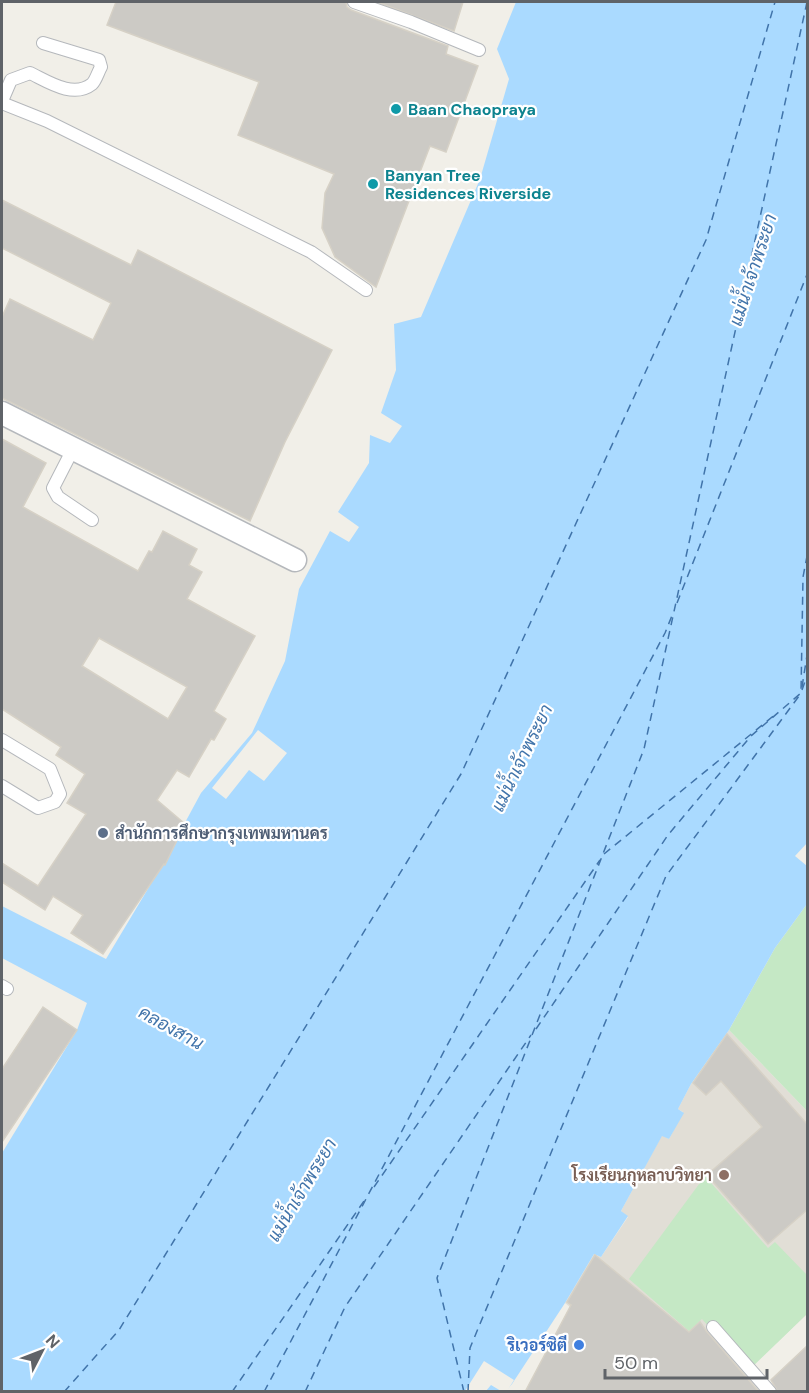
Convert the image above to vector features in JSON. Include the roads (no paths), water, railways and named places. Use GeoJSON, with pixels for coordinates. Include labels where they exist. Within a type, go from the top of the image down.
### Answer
{"type":"FeatureCollection","features":[{"type":"Feature","properties":{"kind":"street"},"geometry":{"type":"LineString","coordinates":[[2,413],[296,560]]}},
{"type":"Feature","properties":{"kind":"lane"},"geometry":{"type":"LineString","coordinates":[[354,2],[479,50]]}},
{"type":"Feature","properties":{"kind":"lane"},"geometry":{"type":"LineString","coordinates":[[43,43],[99,60],[101,67],[93,83],[80,89],[68,89],[30,73],[11,80],[2,102],[68,131],[310,252],[366,290]]}},
{"type":"Feature","properties":{"kind":"lane"},"geometry":{"type":"LineString","coordinates":[[73,449],[53,488],[58,497],[92,520]]}},
{"type":"Feature","properties":{"kind":"lane"},"geometry":{"type":"LineString","coordinates":[[2,740],[50,769],[60,794],[55,802],[38,808],[2,786]]}},
{"type":"Feature","properties":{"kind":"lane"},"geometry":{"type":"LineString","coordinates":[[713,1327],[770,1392]]}},
{"type":"Feature","properties":{"kind":"water"},"geometry":{"type":"Polygon","coordinates":[[[516,2],[807,2],[808,842],[795,856],[807,866],[807,904],[775,948],[729,1030],[691,1084],[678,1109],[684,1113],[669,1139],[662,1136],[621,1211],[628,1216],[601,1257],[594,1254],[565,1303],[505,1392],[2,1391],[2,1153],[77,1030],[87,1003],[2,958],[2,906],[106,959],[161,867],[201,793],[252,733],[285,661],[299,589],[330,531],[349,542],[359,527],[338,512],[369,463],[370,435],[390,443],[402,426],[381,413],[396,370],[394,324],[421,317],[480,179],[509,79],[497,49],[516,2]]]}},
{"type":"Feature","properties":{"kind":"place","name":"Baan Chaopraya"},"geometry":{"type":"Point","coordinates":[396,109]}},
{"type":"Feature","properties":{"kind":"place","name":"Banyan Tree Residences Riverside"},"geometry":{"type":"Point","coordinates":[373,184]}},
{"type":"Feature","properties":{"kind":"place","name":"สำนักการศึกษากรุงเทพมหานคร"},"geometry":{"type":"Point","coordinates":[103,833]}},
{"type":"Feature","properties":{"kind":"place","name":"โรงเรียนกุหลาบวิทยา"},"geometry":{"type":"Point","coordinates":[724,1175]}},
{"type":"Feature","properties":{"kind":"place","name":"ริเวอร์ซิตี"},"geometry":{"type":"Point","coordinates":[579,1345]}},
{"type":"Feature","properties":{"kind":"water label","name":"แม่น้ำเจ้าพระยา"},"geometry":{"type":"Point","coordinates":[753,270]}},
{"type":"Feature","properties":{"kind":"water label","name":"แม่น้ำเจ้าพระยา"},"geometry":{"type":"Point","coordinates":[522,758]}},
{"type":"Feature","properties":{"kind":"water label","name":"คลองสาน"},"geometry":{"type":"Point","coordinates":[171,1028]}},
{"type":"Feature","properties":{"kind":"water label","name":"แม่น้ำเจ้าพระยา"},"geometry":{"type":"Point","coordinates":[302,1190]}}]}
